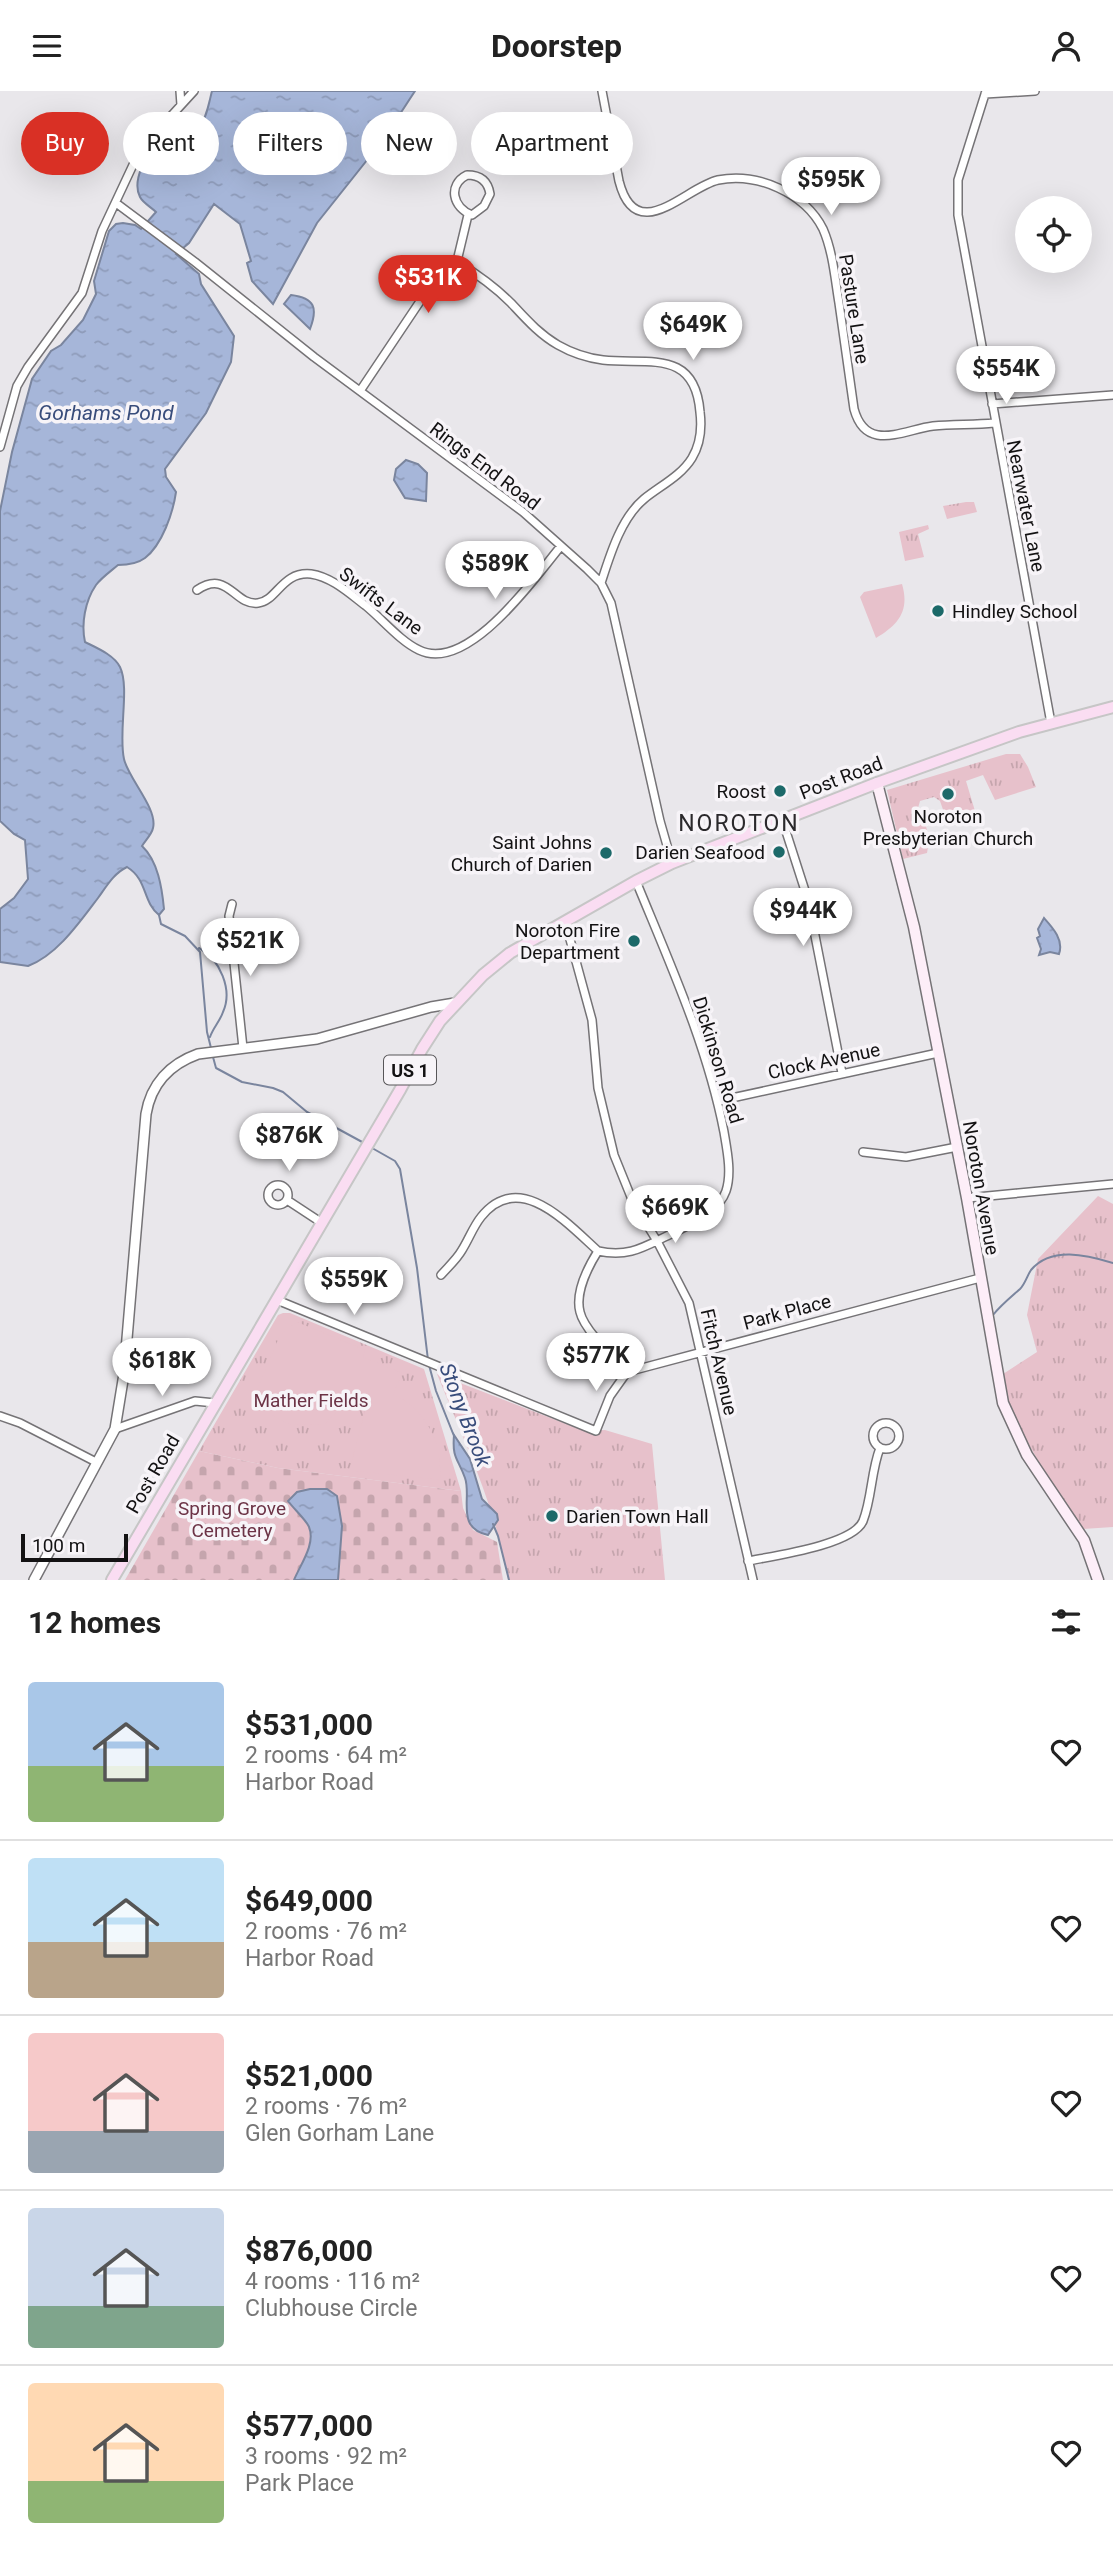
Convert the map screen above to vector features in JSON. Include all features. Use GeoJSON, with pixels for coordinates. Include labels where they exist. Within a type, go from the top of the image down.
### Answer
{"type":"FeatureCollection","features":[{"type":"Feature","properties":{"kind":"main road","name":"Post Road"},"geometry":{"type":"LineString","coordinates":[[111,1580],[422,1049],[455,1003],[483,975],[510,953],[672,863],[877,783],[1051,723],[1113,707]]}},
{"type":"Feature","properties":{"kind":"main road","name":"Noroton Avenue"},"geometry":{"type":"LineString","coordinates":[[877,783],[914,927],[967,1198],[1003,1403],[1027,1455],[1084,1540],[1098,1580]]}},
{"type":"Feature","properties":{"kind":"street"},"geometry":{"type":"LineString","coordinates":[[180,91],[181,105]]}},
{"type":"Feature","properties":{"kind":"street"},"geometry":{"type":"LineString","coordinates":[[0,447],[18,386],[28,367],[82,293],[102,231],[140,150],[194,91]]}},
{"type":"Feature","properties":{"kind":"street","name":"Pasture Lane"},"geometry":{"type":"LineString","coordinates":[[602,91],[621,190],[631,204],[645,211],[660,211],[709,183],[750,179],[786,192],[815,217],[823,229],[833,261],[854,409],[856,418],[865,429],[886,436],[932,426],[994,423]]}},
{"type":"Feature","properties":{"kind":"street"},"geometry":{"type":"LineString","coordinates":[[986,93],[1035,91]]}},
{"type":"Feature","properties":{"kind":"street","name":"Nearwater Lane"},"geometry":{"type":"LineString","coordinates":[[986,93],[964,159],[957,199],[962,243],[994,423],[1051,723]]}},
{"type":"Feature","properties":{"kind":"street"},"geometry":{"type":"LineString","coordinates":[[474,175],[485,181],[490,194],[484,207],[468,215],[460,208],[453,189],[459,179],[474,175]]}},
{"type":"Feature","properties":{"kind":"street","name":"Rings End Road"},"geometry":{"type":"LineString","coordinates":[[116,203],[195,262],[265,320],[523,512],[601,583],[611,603],[672,863]]}},
{"type":"Feature","properties":{"kind":"street"},"geometry":{"type":"LineString","coordinates":[[360,391],[439,273],[457,261],[468,215]]}},
{"type":"Feature","properties":{"kind":"street"},"geometry":{"type":"LineString","coordinates":[[457,261],[487,281],[540,333],[559,346],[576,354],[604,360],[662,361],[683,372],[694,385],[699,399],[701,433],[693,457],[632,511],[601,583]]}},
{"type":"Feature","properties":{"kind":"street"},"geometry":{"type":"LineString","coordinates":[[992,404],[1113,395]]}},
{"type":"Feature","properties":{"kind":"street","name":"Swifts Lane"},"geometry":{"type":"LineString","coordinates":[[197,590],[210,583],[229,586],[247,602],[261,603],[270,599],[281,585],[294,577],[308,574],[318,576],[331,581],[351,595],[419,650],[441,653],[460,648],[482,635],[561,546]]}},
{"type":"Feature","properties":{"kind":"street"},"geometry":{"type":"LineString","coordinates":[[782,819],[808,899],[842,1073]]}},
{"type":"Feature","properties":{"kind":"street","name":"Dickinson Road"},"geometry":{"type":"LineString","coordinates":[[598,1251],[631,1253],[657,1241],[695,1222],[714,1207],[726,1191],[729,1159],[718,1101],[687,1007],[636,881]]}},
{"type":"Feature","properties":{"kind":"street"},"geometry":{"type":"LineString","coordinates":[[232,904],[229,916],[243,1048]]}},
{"type":"Feature","properties":{"kind":"street","name":"Fitch Avenue"},"geometry":{"type":"LineString","coordinates":[[565,921],[592,1020],[597,1088],[614,1156],[632,1202],[657,1241],[689,1303],[752,1580]]}},
{"type":"Feature","properties":{"kind":"street"},"geometry":{"type":"LineString","coordinates":[[34,1580],[115,1429],[124,1374],[147,1105],[153,1090],[164,1075],[188,1058],[212,1051],[317,1039],[431,1006],[455,1003]]}},
{"type":"Feature","properties":{"kind":"street","name":"Clock Avenue"},"geometry":{"type":"LineString","coordinates":[[718,1101],[938,1052]]}},
{"type":"Feature","properties":{"kind":"street"},"geometry":{"type":"LineString","coordinates":[[863,1152],[906,1157],[957,1147]]}},
{"type":"Feature","properties":{"kind":"street"},"geometry":{"type":"LineString","coordinates":[[967,1198],[1113,1184]]}},
{"type":"Feature","properties":{"kind":"street"},"geometry":{"type":"LineString","coordinates":[[277,1300],[596,1431],[610,1397],[627,1373],[580,1314],[579,1299],[589,1265],[598,1251],[553,1210],[527,1198],[507,1198],[491,1205],[479,1219],[460,1253],[441,1275]]}},
{"type":"Feature","properties":{"kind":"street"},"geometry":{"type":"LineString","coordinates":[[287,1201],[322,1223]]}},
{"type":"Feature","properties":{"kind":"street","name":"Park Place"},"geometry":{"type":"LineString","coordinates":[[627,1373],[980,1278]]}},
{"type":"Feature","properties":{"kind":"street"},"geometry":{"type":"LineString","coordinates":[[115,1429],[195,1401],[215,1403]]}},
{"type":"Feature","properties":{"kind":"street"},"geometry":{"type":"LineString","coordinates":[[0,1416],[96,1462]]}},
{"type":"Feature","properties":{"kind":"street"},"geometry":{"type":"LineString","coordinates":[[748,1561],[833,1541],[849,1534],[862,1523],[880,1448]]}},
{"type":"Feature","properties":{"kind":"green space"},"geometry":{"type":"Polygon","coordinates":[[[974,502],[977,512],[947,519],[943,506],[974,502]]]}},
{"type":"Feature","properties":{"kind":"green space"},"geometry":{"type":"Polygon","coordinates":[[[928,525],[929,529],[918,534],[924,557],[905,561],[899,532],[928,525]]]}},
{"type":"Feature","properties":{"kind":"green space"},"geometry":{"type":"Polygon","coordinates":[[[902,584],[903,610],[896,622],[876,638],[860,597],[864,592],[902,584]]]}},
{"type":"Feature","properties":{"kind":"green space"},"geometry":{"type":"Polygon","coordinates":[[[1006,754],[1020,754],[1036,787],[995,800],[983,775],[966,781],[975,811],[947,821],[940,801],[934,797],[920,801],[919,814],[923,815],[927,830],[923,831],[927,853],[903,859],[887,790],[1006,754]]]}},
{"type":"Feature","properties":{"kind":"green space"},"geometry":{"type":"Polygon","coordinates":[[[1098,1196],[1113,1204],[1113,1527],[1083,1529],[1035,1456],[1015,1417],[1000,1376],[1037,1352],[1027,1315],[1038,1259],[1098,1196]]]}},
{"type":"Feature","properties":{"kind":"green space","name":"Mather Fields"},"geometry":{"type":"Polygon","coordinates":[[[290,1313],[424,1369],[461,1491],[278,1468],[199,1451],[278,1315],[290,1313]]]}},
{"type":"Feature","properties":{"kind":"green space"},"geometry":{"type":"Polygon","coordinates":[[[297,1322],[365,1350],[363,1357],[402,1373],[393,1395],[409,1403],[428,1425],[436,1442],[441,1480],[356,1471],[351,1464],[365,1411],[345,1403],[325,1424],[291,1425],[251,1404],[280,1335],[297,1322]]]}},
{"type":"Feature","properties":{"kind":"green space"},"geometry":{"type":"Polygon","coordinates":[[[437,1374],[574,1427],[587,1431],[605,1430],[652,1444],[665,1580],[508,1580],[488,1501],[437,1374]]]}},
{"type":"Feature","properties":{"kind":"green space","name":"Spring Grove Cemetery"},"geometry":{"type":"Polygon","coordinates":[[[199,1451],[278,1468],[461,1491],[463,1508],[473,1530],[497,1542],[503,1580],[125,1580],[199,1451]]]}},
{"type":"Feature","properties":{"kind":"water","name":"Gorhams Pond"},"geometry":{"type":"Polygon","coordinates":[[[212,91],[415,91],[401,112],[361,112],[361,168],[317,223],[273,304],[252,281],[247,263],[251,261],[240,224],[214,204],[189,243],[176,254],[199,274],[201,284],[234,336],[231,362],[206,413],[165,469],[166,477],[176,492],[169,519],[157,545],[139,562],[118,565],[98,582],[87,605],[83,628],[85,642],[114,659],[123,676],[124,759],[151,812],[153,828],[142,846],[155,867],[164,909],[159,915],[134,872],[127,867],[114,877],[75,928],[39,961],[28,966],[0,962],[0,909],[14,898],[28,879],[25,840],[0,821],[0,511],[12,452],[32,379],[51,351],[61,345],[83,320],[96,294],[94,281],[109,231],[116,224],[123,223],[141,229],[156,212],[141,199],[138,191],[139,175],[219,175],[219,112],[207,112],[212,91]]]}},
{"type":"Feature","properties":{"kind":"water"},"geometry":{"type":"Polygon","coordinates":[[[291,295],[299,296],[312,305],[314,315],[310,329],[284,304],[291,295]]]}},
{"type":"Feature","properties":{"kind":"water"},"geometry":{"type":"Polygon","coordinates":[[[406,460],[418,464],[427,473],[426,501],[405,498],[394,480],[396,469],[406,460]]]}},
{"type":"Feature","properties":{"kind":"water"},"geometry":{"type":"Polygon","coordinates":[[[1044,918],[1059,939],[1059,954],[1050,952],[1039,955],[1041,949],[1037,938],[1040,936],[1038,929],[1044,918]]]}},
{"type":"Feature","properties":{"kind":"water"},"geometry":{"type":"Polygon","coordinates":[[[454,1435],[470,1459],[482,1499],[497,1514],[498,1520],[488,1535],[471,1526],[468,1519],[467,1486],[455,1454],[454,1435]]]}},
{"type":"Feature","properties":{"kind":"water"},"geometry":{"type":"Polygon","coordinates":[[[327,1489],[337,1496],[342,1526],[338,1580],[294,1580],[309,1547],[311,1534],[308,1524],[288,1501],[297,1492],[327,1489]]]}},
{"type":"Feature","properties":{"kind":"waterway","name":"Stony Brook"},"geometry":{"type":"LineString","coordinates":[[159,915],[161,924],[185,936],[200,952],[207,1032],[211,1048]]}},
{"type":"Feature","properties":{"kind":"waterway"},"geometry":{"type":"LineString","coordinates":[[199,948],[218,967],[225,985],[226,1003],[210,1037]]}},
{"type":"Feature","properties":{"kind":"waterway","name":"Stony Brook"},"geometry":{"type":"LineString","coordinates":[[213,1057],[216,1068],[242,1082],[283,1092],[307,1112],[364,1143]]}},
{"type":"Feature","properties":{"kind":"waterway","name":"Stony Brook"},"geometry":{"type":"LineString","coordinates":[[372,1148],[395,1161],[400,1169],[417,1268],[428,1360]]}},
{"type":"Feature","properties":{"kind":"waterway"},"geometry":{"type":"LineString","coordinates":[[993,1315],[1022,1287],[1031,1270],[1039,1262],[1070,1254],[1113,1263]]}},
{"type":"Feature","properties":{"kind":"waterway","name":"Stony Brook"},"geometry":{"type":"LineString","coordinates":[[429,1365],[454,1436]]}},
{"type":"Feature","properties":{"kind":"waterway","name":"Stony Brook"},"geometry":{"type":"LineString","coordinates":[[493,1524],[509,1580]]}},
{"type":"Feature","properties":{"kind":"place","name":"Hindley School"},"geometry":{"type":"Point","coordinates":[938,611]}},
{"type":"Feature","properties":{"kind":"place","name":"Roost"},"geometry":{"type":"Point","coordinates":[780,791]}},
{"type":"Feature","properties":{"kind":"place","name":"Noroton Presbyterian Church"},"geometry":{"type":"Point","coordinates":[948,794]}},
{"type":"Feature","properties":{"kind":"place","name":"Darien Seafood"},"geometry":{"type":"Point","coordinates":[779,852]}},
{"type":"Feature","properties":{"kind":"place","name":"Saint Johns Church of Darien"},"geometry":{"type":"Point","coordinates":[606,853]}},
{"type":"Feature","properties":{"kind":"place","name":"Noroton Fire Department"},"geometry":{"type":"Point","coordinates":[634,941]}},
{"type":"Feature","properties":{"kind":"place","name":"Darien Town Hall"},"geometry":{"type":"Point","coordinates":[552,1516]}},
{"type":"Feature","properties":{"kind":"district","name":"NOROTON"},"geometry":{"type":"Point","coordinates":[739,823]}}]}
